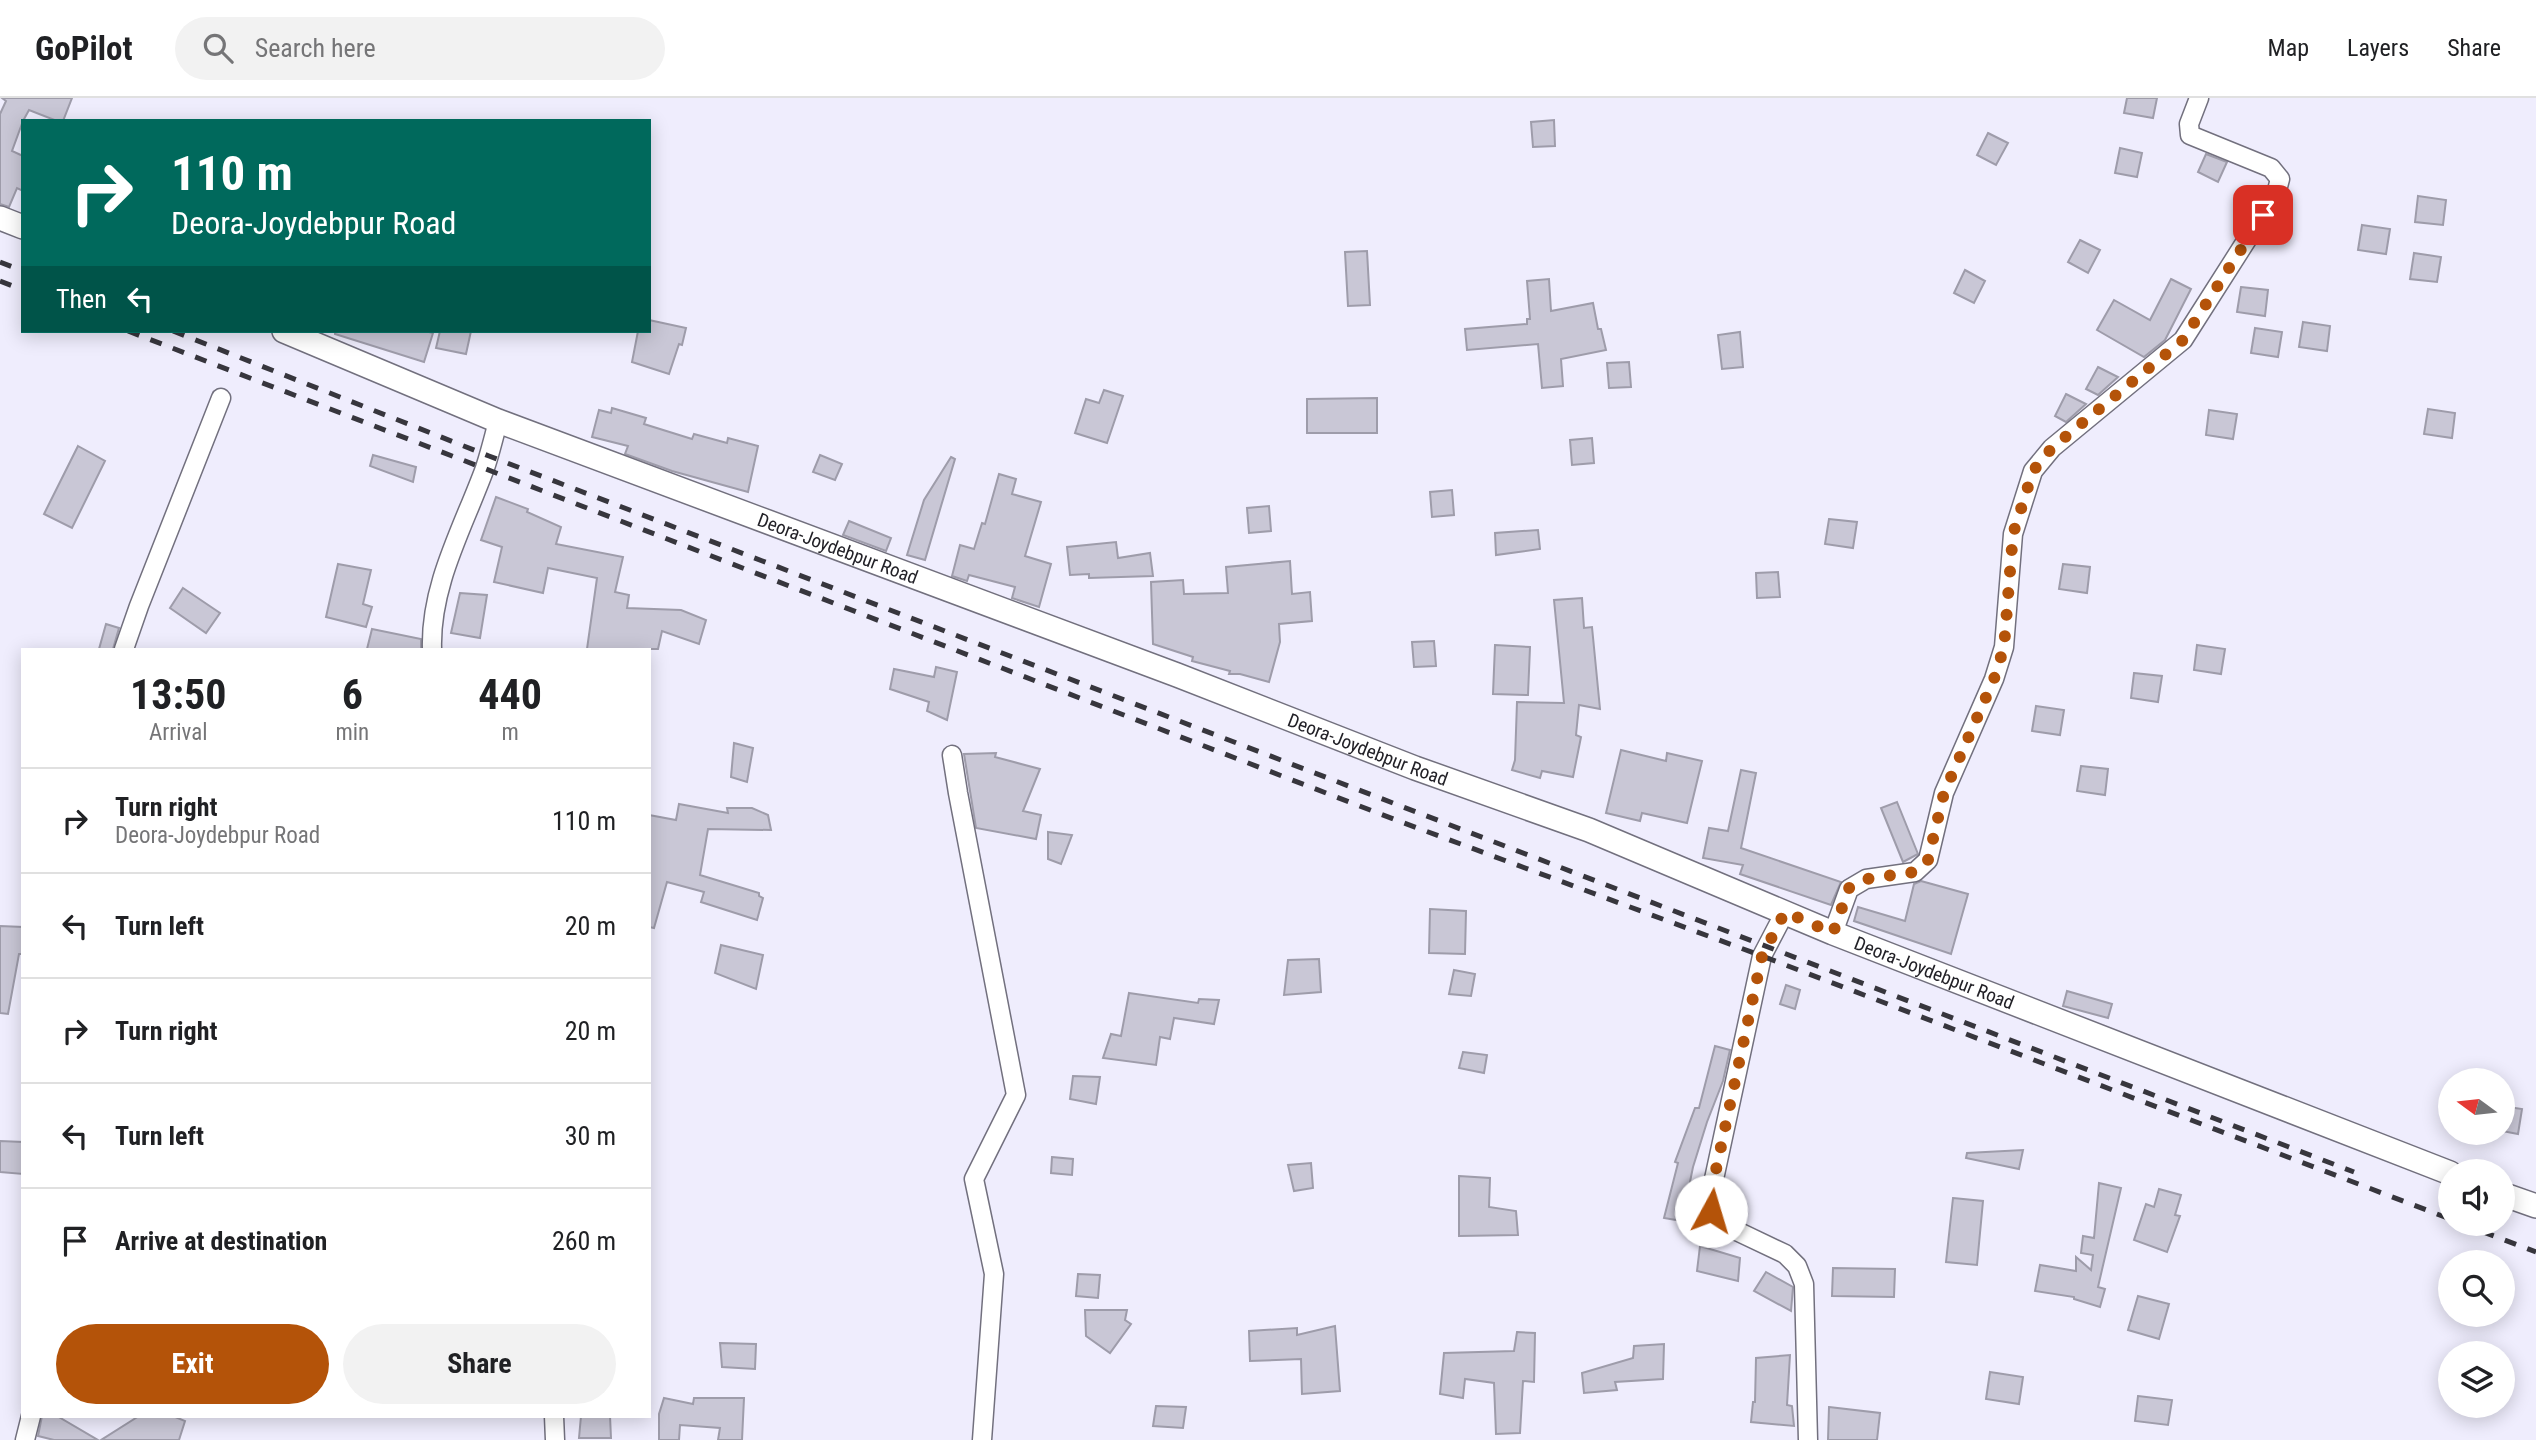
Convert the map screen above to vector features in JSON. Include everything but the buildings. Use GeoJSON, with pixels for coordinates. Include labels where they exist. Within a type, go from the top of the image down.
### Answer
{"type":"FeatureCollection","features":[{"type":"Feature","properties":{"kind":"street"},"geometry":{"type":"LineString","coordinates":[[1833,933],[1849,888],[1866,879],[1915,872],[1928,860],[1944,793],[1994,679],[2004,647],[2013,534],[2033,471],[2052,448],[2183,340],[2276,194],[2280,179],[2271,168],[2190,135],[2189,124],[2199,98]]}},
{"type":"Feature","properties":{"kind":"street"},"geometry":{"type":"LineString","coordinates":[[0,218],[21,226]]}},
{"type":"Feature","properties":{"kind":"street","name":"Deora-Joydebpur Road"},"geometry":{"type":"LineString","coordinates":[[289,333],[498,421],[719,506],[1177,675],[1415,768],[1589,830],[1833,933],[2438,1168]]}},
{"type":"Feature","properties":{"kind":"street"},"geometry":{"type":"LineString","coordinates":[[124,648],[221,398]]}},
{"type":"Feature","properties":{"kind":"street"},"geometry":{"type":"LineString","coordinates":[[432,648],[431,625],[441,580],[485,469],[498,421]]}},
{"type":"Feature","properties":{"kind":"street"},"geometry":{"type":"LineString","coordinates":[[952,755],[1016,1095],[974,1179],[994,1274],[982,1440]]}},
{"type":"Feature","properties":{"kind":"street"},"geometry":{"type":"LineString","coordinates":[[1785,912],[1762,956],[1711,1193],[1711,1211],[1723,1224],[1785,1254],[1797,1266],[1804,1284],[1808,1440]]}},
{"type":"Feature","properties":{"kind":"street"},"geometry":{"type":"LineString","coordinates":[[2515,1199],[2536,1206]]}},
{"type":"Feature","properties":{"kind":"street"},"geometry":{"type":"LineString","coordinates":[[25,1440],[30,1418]]}},
{"type":"Feature","properties":{"kind":"street"},"geometry":{"type":"LineString","coordinates":[[554,1418],[555,1440]]}},
{"type":"Feature","properties":{"kind":"railway"},"geometry":{"type":"LineString","coordinates":[[0,262],[21,270]]}},
{"type":"Feature","properties":{"kind":"railway"},"geometry":{"type":"LineString","coordinates":[[0,281],[21,289]]}},
{"type":"Feature","properties":{"kind":"railway"},"geometry":{"type":"LineString","coordinates":[[133,333],[1396,820],[1762,956],[2438,1214]]}},
{"type":"Feature","properties":{"kind":"railway"},"geometry":{"type":"LineString","coordinates":[[178,333],[489,456],[2354,1172]]}},
{"type":"Feature","properties":{"kind":"railway"},"geometry":{"type":"LineString","coordinates":[[2494,1236],[2536,1252]]}},
{"type":"Feature","properties":{"kind":"route"},"geometry":{"type":"LineString","coordinates":[[1711,1211],[1711,1193],[1762,956],[1772,934],[1785,912],[1833,933],[1849,888],[1866,879],[1915,872],[1928,860],[1944,793],[1994,679],[2004,647],[2013,534],[2033,471],[2052,448],[2183,340],[2263,215]]}}]}
